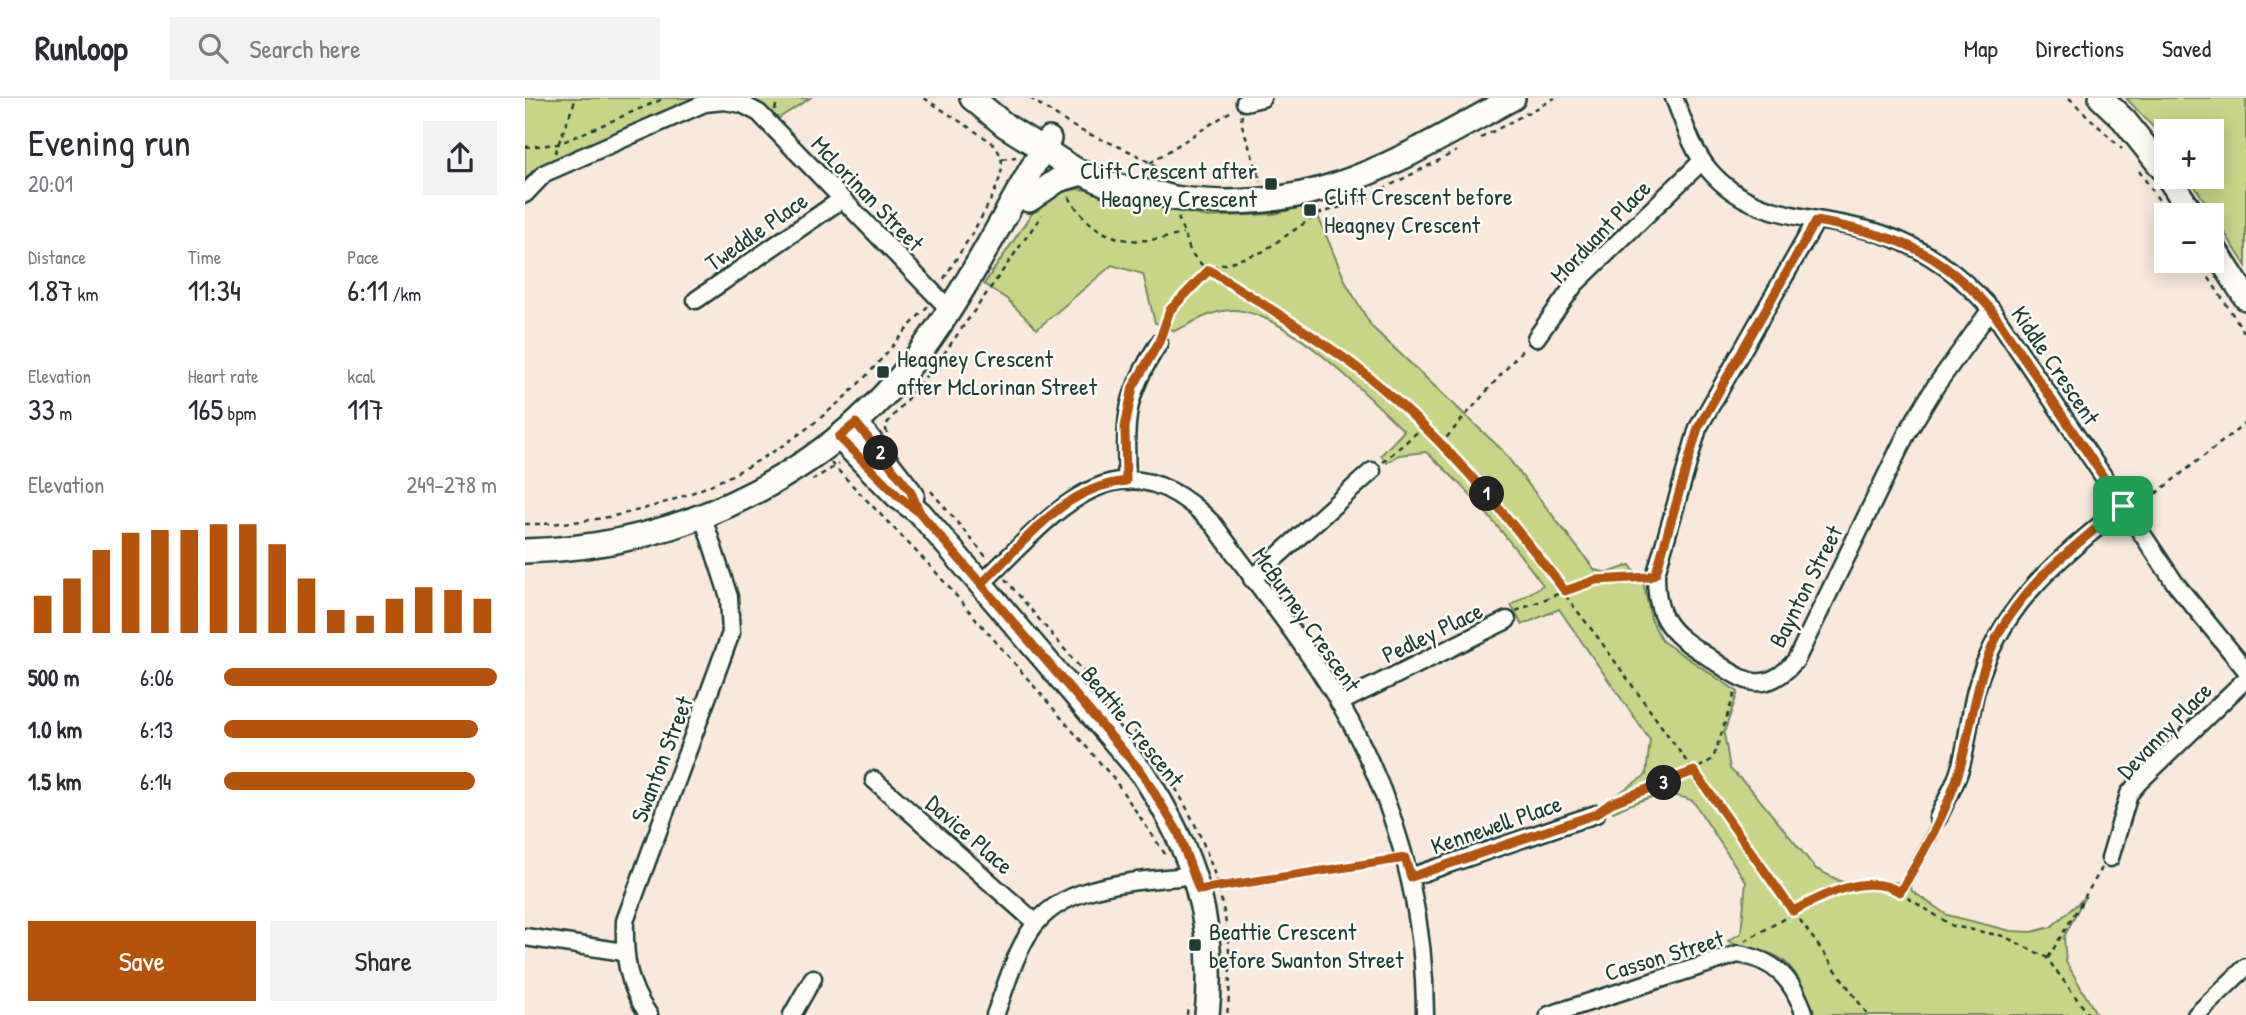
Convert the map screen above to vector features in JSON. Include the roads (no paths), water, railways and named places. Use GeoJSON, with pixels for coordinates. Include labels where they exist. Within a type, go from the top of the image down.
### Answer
{"type":"FeatureCollection","features":[{"type":"Feature","properties":{"kind":"street"},"geometry":{"type":"LineString","coordinates":[[1245,102],[1262,98]]}},
{"type":"Feature","properties":{"kind":"street","name":"Kiddle Crescent"},"geometry":{"type":"LineString","coordinates":[[1674,98],[1702,161],[1729,190],[1749,203],[1772,213],[1878,233],[1910,244],[1940,261],[1967,283],[1991,309],[2175,583],[2246,670]]}},
{"type":"Feature","properties":{"kind":"street"},"geometry":{"type":"LineString","coordinates":[[2101,98],[2124,120],[2154,159]]}},
{"type":"Feature","properties":{"kind":"street","name":"McLorinan Street"},"geometry":{"type":"LineString","coordinates":[[525,194],[532,183],[554,169],[696,106],[724,101],[742,104],[759,113],[842,199],[939,308]]}},
{"type":"Feature","properties":{"kind":"street"},"geometry":{"type":"LineString","coordinates":[[980,103],[1039,152],[1106,184],[1164,196],[1244,203],[1288,199],[1332,188],[1374,173],[1501,101]]}},
{"type":"Feature","properties":{"kind":"street"},"geometry":{"type":"LineString","coordinates":[[980,103],[1011,116],[1039,152],[1164,196]]}},
{"type":"Feature","properties":{"kind":"street"},"geometry":{"type":"LineString","coordinates":[[1031,200],[1039,152]]}},
{"type":"Feature","properties":{"kind":"street"},"geometry":{"type":"LineString","coordinates":[[1031,200],[1039,152]]}},
{"type":"Feature","properties":{"kind":"street","name":"Morduant Place"},"geometry":{"type":"LineString","coordinates":[[1536,338],[1575,284],[1702,161]]}},
{"type":"Feature","properties":{"kind":"street"},"geometry":{"type":"LineString","coordinates":[[525,551],[591,546],[630,539],[703,517],[775,482],[848,430],[911,364],[939,308],[1031,200],[1058,180],[1082,173]]}},
{"type":"Feature","properties":{"kind":"street","name":"Tweddle Place"},"geometry":{"type":"LineString","coordinates":[[696,300],[842,199]]}},
{"type":"Feature","properties":{"kind":"street","name":"Baynton Street"},"geometry":{"type":"LineString","coordinates":[[1816,221],[1698,428],[1656,573],[1656,594],[1667,622],[1679,637],[1741,680],[1763,683],[1778,678],[1796,660],[1907,433],[1935,387],[1991,309]]}},
{"type":"Feature","properties":{"kind":"street"},"geometry":{"type":"LineString","coordinates":[[2224,264],[2246,298]]}},
{"type":"Feature","properties":{"kind":"street"},"geometry":{"type":"LineString","coordinates":[[1126,481],[1127,407],[1133,387],[1159,342]]}},
{"type":"Feature","properties":{"kind":"street","name":"Beattie Crescent"},"geometry":{"type":"LineString","coordinates":[[848,430],[898,496],[920,513],[1143,774],[1173,822],[1209,951],[1198,1008]]}},
{"type":"Feature","properties":{"kind":"street"},"geometry":{"type":"LineString","coordinates":[[1252,579],[1372,471]]}},
{"type":"Feature","properties":{"kind":"street","name":"McBurney Crescent"},"geometry":{"type":"LineString","coordinates":[[981,584],[1074,497],[1105,483],[1151,483],[1174,492],[1195,506],[1214,525],[1339,703],[1381,786],[1411,877],[1423,958],[1425,1015]]}},
{"type":"Feature","properties":{"kind":"street"},"geometry":{"type":"LineString","coordinates":[[1938,818],[1960,770],[1976,691],[1988,656],[2004,623],[2037,580],[2126,510]]}},
{"type":"Feature","properties":{"kind":"street","name":"Swanton Street"},"geometry":{"type":"LineString","coordinates":[[649,1015],[634,991],[624,952],[625,921],[731,633],[729,597],[703,517]]}},
{"type":"Feature","properties":{"kind":"street","name":"Pedley Place"},"geometry":{"type":"LineString","coordinates":[[1339,703],[1507,620]]}},
{"type":"Feature","properties":{"kind":"street","name":"Devanny Place"},"geometry":{"type":"LineString","coordinates":[[2110,858],[2129,794],[2246,679]]}},
{"type":"Feature","properties":{"kind":"street","name":"Davice Place"},"geometry":{"type":"LineString","coordinates":[[874,780],[1037,923]]}},
{"type":"Feature","properties":{"kind":"street","name":"Kennewell Place"},"geometry":{"type":"LineString","coordinates":[[1411,877],[1596,814]]}},
{"type":"Feature","properties":{"kind":"street"},"geometry":{"type":"LineString","coordinates":[[995,1015],[1017,956],[1037,923],[1056,906],[1077,894],[1191,881]]}},
{"type":"Feature","properties":{"kind":"street"},"geometry":{"type":"LineString","coordinates":[[525,937],[624,952]]}},
{"type":"Feature","properties":{"kind":"street","name":"Casson Street"},"geometry":{"type":"LineString","coordinates":[[1549,1015],[1720,958],[1745,955],[1773,965],[1788,978],[1805,1015]]}},
{"type":"Feature","properties":{"kind":"street"},"geometry":{"type":"LineString","coordinates":[[2196,1015],[2246,967]]}},
{"type":"Feature","properties":{"kind":"street"},"geometry":{"type":"LineString","coordinates":[[792,1015],[813,978]]}},
{"type":"Feature","properties":{"kind":"place","name":"Clift Crescent after Heagney Crescent"},"geometry":{"type":"Point","coordinates":[1271,184]}},
{"type":"Feature","properties":{"kind":"place","name":"Clift Crescent before Heagney Crescent"},"geometry":{"type":"Point","coordinates":[1310,210]}},
{"type":"Feature","properties":{"kind":"place","name":"Heagney Crescent after McLorinan Street"},"geometry":{"type":"Point","coordinates":[883,372]}},
{"type":"Feature","properties":{"kind":"place","name":"Beattie Crescent before Swanton Street"},"geometry":{"type":"Point","coordinates":[1195,945]}}]}
